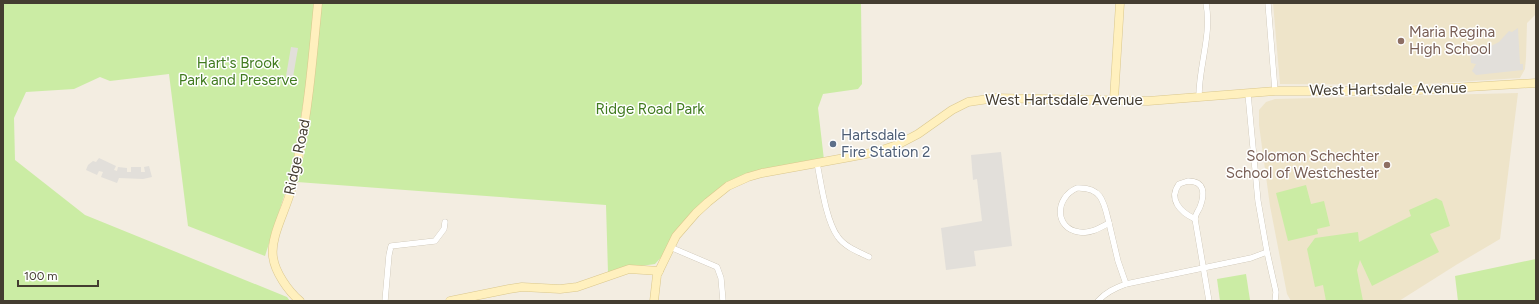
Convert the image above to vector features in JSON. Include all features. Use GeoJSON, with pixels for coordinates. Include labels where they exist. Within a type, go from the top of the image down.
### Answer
{"type":"FeatureCollection","features":[{"type":"Feature","properties":{"kind":"main road","name":"Ridge Road"},"geometry":{"type":"LineString","coordinates":[[300,301],[277,270],[274,264],[273,252],[275,237],[291,190],[300,153],[318,3]]}},
{"type":"Feature","properties":{"kind":"main road"},"geometry":{"type":"LineString","coordinates":[[1114,100],[1120,3]]}},
{"type":"Feature","properties":{"kind":"main road","name":"West Hartsdale Avenue"},"geometry":{"type":"LineString","coordinates":[[654,301],[656,280],[659,271],[676,236],[696,213],[728,186],[762,172],[868,153],[897,145],[918,134],[952,110],[974,101],[995,98],[1148,101],[1275,91],[1402,91],[1536,83]]}},
{"type":"Feature","properties":{"kind":"main road"},"geometry":{"type":"LineString","coordinates":[[453,301],[509,289],[560,289],[577,287],[629,269],[659,271]]}},
{"type":"Feature","properties":{"kind":"street"},"geometry":{"type":"LineString","coordinates":[[1199,96],[1199,86],[1206,42],[1206,3]]}},
{"type":"Feature","properties":{"kind":"street"},"geometry":{"type":"LineString","coordinates":[[1268,3],[1275,91]]}},
{"type":"Feature","properties":{"kind":"street"},"geometry":{"type":"LineString","coordinates":[[1248,94],[1258,201],[1276,292],[1275,301]]}},
{"type":"Feature","properties":{"kind":"street"},"geometry":{"type":"LineString","coordinates":[[817,163],[827,209],[838,237],[843,243],[869,258]]}},
{"type":"Feature","properties":{"kind":"street"},"geometry":{"type":"LineString","coordinates":[[1195,219],[1180,208],[1174,198],[1174,191],[1179,184],[1193,181],[1201,185],[1203,192],[1200,208],[1195,215],[1195,219],[1202,268],[1209,301]]}},
{"type":"Feature","properties":{"kind":"street"},"geometry":{"type":"LineString","coordinates":[[1109,223],[1088,232],[1078,232],[1069,228],[1064,224],[1060,213],[1062,200],[1069,192],[1077,188],[1093,190],[1102,198],[1109,223],[1118,261],[1126,284]]}},
{"type":"Feature","properties":{"kind":"street"},"geometry":{"type":"LineString","coordinates":[[386,301],[391,246],[435,241],[444,229],[445,222]]}},
{"type":"Feature","properties":{"kind":"street"},"geometry":{"type":"LineString","coordinates":[[670,247],[717,267],[721,278],[723,301]]}},
{"type":"Feature","properties":{"kind":"street"},"geometry":{"type":"LineString","coordinates":[[1098,301],[1105,294],[1126,284],[1251,258],[1267,252]]}},
{"type":"Feature","properties":{"kind":"shaded area","name":"Maria Regina High School"},"geometry":{"type":"Polygon","coordinates":[[[1273,3],[1536,3],[1536,14],[1527,23],[1525,69],[1520,78],[1408,85],[1280,84],[1273,3]]]}},
{"type":"Feature","properties":{"kind":"shaded area"},"geometry":{"type":"Polygon","coordinates":[[[1518,28],[1520,64],[1523,64],[1523,70],[1476,75],[1472,71],[1476,64],[1471,63],[1470,51],[1485,49],[1499,42],[1509,31],[1512,32],[1518,28]]]}},
{"type":"Feature","properties":{"kind":"shaded area"},"geometry":{"type":"Polygon","coordinates":[[[291,47],[298,48],[293,77],[286,76],[291,47]]]}},
{"type":"Feature","properties":{"kind":"shaded area","name":"Solomon Schechter School of Westchester"},"geometry":{"type":"Polygon","coordinates":[[[1518,93],[1500,239],[1399,301],[1291,301],[1287,294],[1270,206],[1259,125],[1259,110],[1266,102],[1275,99],[1518,93]]]}},
{"type":"Feature","properties":{"kind":"shaded area"},"geometry":{"type":"Polygon","coordinates":[[[1001,152],[1012,246],[974,251],[976,266],[946,270],[941,228],[982,221],[977,179],[973,180],[971,155],[1001,152]]]}},
{"type":"Feature","properties":{"kind":"shaded area"},"geometry":{"type":"Polygon","coordinates":[[[99,158],[116,166],[114,170],[117,171],[118,167],[127,168],[127,172],[131,172],[131,167],[141,167],[141,172],[145,172],[144,167],[149,166],[152,177],[143,179],[119,178],[117,183],[101,177],[103,172],[99,171],[97,175],[86,170],[88,165],[93,161],[96,162],[99,158]]]}},
{"type":"Feature","properties":{"kind":"green space","name":"Hart's Brook Park and Preserve"},"geometry":{"type":"Polygon","coordinates":[[[3,3],[317,3],[304,99],[291,174],[265,256],[188,226],[169,74],[110,81],[100,77],[74,89],[26,92],[14,118],[15,160],[85,215],[287,297],[290,301],[3,301],[3,3]]]}},
{"type":"Feature","properties":{"kind":"green space","name":"Ridge Road Park"},"geometry":{"type":"Polygon","coordinates":[[[322,3],[861,3],[862,84],[858,89],[823,94],[818,108],[824,160],[726,186],[655,264],[608,273],[606,205],[297,182],[304,155],[322,3]]]}},
{"type":"Feature","properties":{"kind":"green space"},"geometry":{"type":"Polygon","coordinates":[[[1306,185],[1311,204],[1324,201],[1330,226],[1317,229],[1318,234],[1288,241],[1276,193],[1306,185]]]}},
{"type":"Feature","properties":{"kind":"green space"},"geometry":{"type":"Polygon","coordinates":[[[1436,198],[1442,201],[1450,226],[1430,234],[1439,252],[1372,286],[1360,260],[1357,270],[1363,301],[1326,301],[1323,285],[1315,287],[1307,249],[1315,238],[1358,232],[1359,242],[1411,216],[1409,210],[1436,198]]]}},
{"type":"Feature","properties":{"kind":"green space"},"geometry":{"type":"Polygon","coordinates":[[[1536,259],[1536,301],[1458,301],[1455,276],[1536,259]]]}},
{"type":"Feature","properties":{"kind":"green space"},"geometry":{"type":"Polygon","coordinates":[[[1246,274],[1250,300],[1220,301],[1217,279],[1246,274]]]}},
{"type":"Feature","properties":{"kind":"place","name":"Maria Regina High School"},"geometry":{"type":"Point","coordinates":[1401,41]}},
{"type":"Feature","properties":{"kind":"place","name":"Hartsdale Fire Station 2"},"geometry":{"type":"Point","coordinates":[833,144]}},
{"type":"Feature","properties":{"kind":"place","name":"Solomon Schechter School of Westchester"},"geometry":{"type":"Point","coordinates":[1387,165]}}]}
